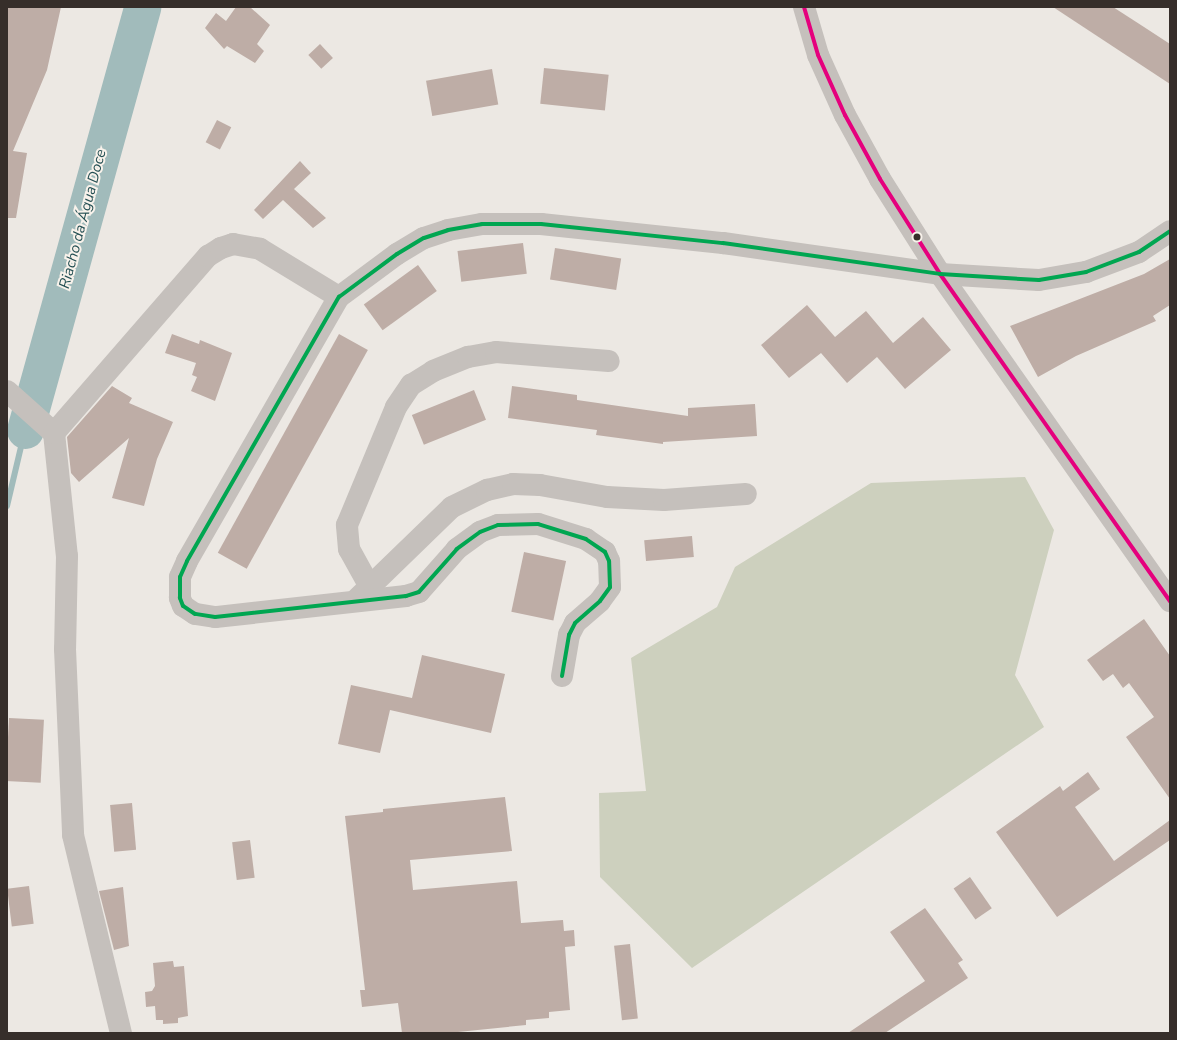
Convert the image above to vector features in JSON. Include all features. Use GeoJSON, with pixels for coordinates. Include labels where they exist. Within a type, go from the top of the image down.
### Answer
{"type":"FeatureCollection","features":[{"type":"Feature","properties":{"kind":"street"},"geometry":{"type":"LineString","coordinates":[[804,7],[818,55],[845,115],[880,179],[940,274],[1170,601]]}},
{"type":"Feature","properties":{"kind":"street"},"geometry":{"type":"LineString","coordinates":[[562,676],[569,635],[575,623],[600,601],[610,587],[611,572],[605,552],[586,539],[538,524],[498,525],[468,540],[419,592],[406,596],[364,593],[215,617],[195,614],[184,606],[178,589],[187,561],[339,297],[424,238],[482,224],[541,224],[723,243],[940,274],[1039,280],[1086,272],[1139,252],[1170,231]]}},
{"type":"Feature","properties":{"kind":"street"},"geometry":{"type":"LineString","coordinates":[[54,434],[208,256],[221,248],[233,244],[260,249],[339,297]]}},
{"type":"Feature","properties":{"kind":"street"},"geometry":{"type":"LineString","coordinates":[[364,593],[349,549],[347,525],[396,407],[411,385],[433,370],[468,358],[496,352],[609,361]]}},
{"type":"Feature","properties":{"kind":"street"},"geometry":{"type":"LineString","coordinates":[[7,391],[54,434],[67,556],[65,649],[73,835],[121,1033]]}},
{"type":"Feature","properties":{"kind":"street"},"geometry":{"type":"LineString","coordinates":[[364,593],[452,507],[487,490],[513,484],[540,485],[607,497],[664,500],[746,494]]}},
{"type":"Feature","properties":{"kind":"green space"},"geometry":{"type":"Polygon","coordinates":[[[1025,477],[1054,530],[1015,675],[1044,727],[692,968],[600,877],[599,793],[646,791],[631,658],[717,607],[735,567],[871,483],[1025,477]]]}},
{"type":"Feature","properties":{"kind":"building"},"geometry":{"type":"Polygon","coordinates":[[[7,7],[61,7],[47,70],[13,151],[27,153],[16,218],[7,218],[7,7]]]}},
{"type":"Feature","properties":{"kind":"building"},"geometry":{"type":"Polygon","coordinates":[[[236,7],[250,7],[270,25],[257,44],[264,51],[255,63],[227,46],[224,49],[205,28],[216,13],[226,21],[236,7]]]}},
{"type":"Feature","properties":{"kind":"building"},"geometry":{"type":"Polygon","coordinates":[[[1053,7],[1113,7],[1170,44],[1170,84],[1053,7]]]}},
{"type":"Feature","properties":{"kind":"building"},"geometry":{"type":"Polygon","coordinates":[[[320,44],[333,58],[321,69],[308,55],[320,44]]]}},
{"type":"Feature","properties":{"kind":"building"},"geometry":{"type":"Polygon","coordinates":[[[544,68],[609,75],[605,111],[540,104],[544,68]]]}},
{"type":"Feature","properties":{"kind":"building"},"geometry":{"type":"Polygon","coordinates":[[[492,69],[498,104],[432,116],[426,81],[492,69]]]}},
{"type":"Feature","properties":{"kind":"building"},"geometry":{"type":"Polygon","coordinates":[[[217,120],[231,127],[220,150],[206,142],[217,120]]]}},
{"type":"Feature","properties":{"kind":"building"},"geometry":{"type":"Polygon","coordinates":[[[300,161],[311,173],[294,189],[326,218],[313,228],[283,200],[263,219],[254,210],[300,161]]]}},
{"type":"Feature","properties":{"kind":"building"},"geometry":{"type":"Polygon","coordinates":[[[523,243],[527,274],[461,282],[457,251],[523,243]]]}},
{"type":"Feature","properties":{"kind":"building"},"geometry":{"type":"Polygon","coordinates":[[[555,248],[621,258],[616,290],[550,280],[555,248]]]}},
{"type":"Feature","properties":{"kind":"building"},"geometry":{"type":"Polygon","coordinates":[[[1170,259],[1170,305],[1153,316],[1156,321],[1076,356],[1038,377],[1010,326],[1144,274],[1170,259]]]}},
{"type":"Feature","properties":{"kind":"building"},"geometry":{"type":"Polygon","coordinates":[[[418,265],[437,291],[383,330],[364,304],[418,265]]]}},
{"type":"Feature","properties":{"kind":"building"},"geometry":{"type":"Polygon","coordinates":[[[807,305],[835,337],[866,311],[893,343],[923,317],[951,350],[905,389],[877,357],[847,383],[821,353],[789,378],[761,345],[807,305]]]}},
{"type":"Feature","properties":{"kind":"building"},"geometry":{"type":"Polygon","coordinates":[[[172,334],[199,344],[200,340],[232,353],[215,401],[191,391],[197,377],[192,375],[196,363],[165,353],[172,334]]]}},
{"type":"Feature","properties":{"kind":"building"},"geometry":{"type":"Polygon","coordinates":[[[339,334],[368,350],[247,569],[218,553],[339,334]]]}},
{"type":"Feature","properties":{"kind":"building"},"geometry":{"type":"Polygon","coordinates":[[[112,386],[132,398],[129,403],[173,422],[157,459],[144,506],[112,498],[129,438],[79,482],[71,473],[67,437],[112,386]]]}},
{"type":"Feature","properties":{"kind":"building"},"geometry":{"type":"Polygon","coordinates":[[[512,386],[577,395],[577,400],[688,416],[688,408],[755,404],[757,436],[663,442],[663,444],[596,435],[597,430],[508,418],[512,386]]]}},
{"type":"Feature","properties":{"kind":"building"},"geometry":{"type":"Polygon","coordinates":[[[474,390],[486,420],[424,445],[412,415],[474,390]]]}},
{"type":"Feature","properties":{"kind":"building"},"geometry":{"type":"Polygon","coordinates":[[[692,536],[694,557],[646,561],[644,540],[692,536]]]}},
{"type":"Feature","properties":{"kind":"building"},"geometry":{"type":"Polygon","coordinates":[[[524,552],[566,561],[553,621],[511,612],[524,552]]]}},
{"type":"Feature","properties":{"kind":"building"},"geometry":{"type":"Polygon","coordinates":[[[1144,619],[1170,656],[1170,799],[1126,737],[1154,717],[1129,683],[1123,688],[1113,674],[1103,681],[1087,660],[1144,619]]]}},
{"type":"Feature","properties":{"kind":"building"},"geometry":{"type":"Polygon","coordinates":[[[422,655],[505,674],[491,733],[390,710],[380,753],[338,744],[351,685],[412,698],[422,655]]]}},
{"type":"Feature","properties":{"kind":"building"},"geometry":{"type":"Polygon","coordinates":[[[9,718],[44,720],[41,783],[7,781],[9,718]]]}},
{"type":"Feature","properties":{"kind":"building"},"geometry":{"type":"Polygon","coordinates":[[[1088,772],[1100,789],[1075,807],[1114,861],[1170,820],[1170,840],[1057,917],[996,832],[1060,786],[1063,791],[1088,772]]]}},
{"type":"Feature","properties":{"kind":"building"},"geometry":{"type":"Polygon","coordinates":[[[505,797],[512,851],[410,860],[413,890],[517,881],[521,923],[563,920],[564,931],[574,930],[575,946],[565,947],[570,1010],[549,1012],[549,1018],[526,1020],[526,1025],[448,1033],[402,1033],[398,1003],[362,1007],[360,990],[365,990],[345,816],[383,812],[383,809],[505,797]]]}},
{"type":"Feature","properties":{"kind":"building"},"geometry":{"type":"Polygon","coordinates":[[[132,803],[136,850],[114,852],[110,805],[132,803]]]}},
{"type":"Feature","properties":{"kind":"building"},"geometry":{"type":"Polygon","coordinates":[[[250,840],[255,878],[237,880],[232,842],[250,840]]]}},
{"type":"Feature","properties":{"kind":"building"},"geometry":{"type":"Polygon","coordinates":[[[970,877],[992,908],[975,920],[954,888],[970,877]]]}},
{"type":"Feature","properties":{"kind":"building"},"geometry":{"type":"Polygon","coordinates":[[[29,886],[34,924],[12,926],[7,889],[29,886]]]}},
{"type":"Feature","properties":{"kind":"building"},"geometry":{"type":"Polygon","coordinates":[[[123,887],[129,946],[114,950],[99,891],[123,887]]]}},
{"type":"Feature","properties":{"kind":"building"},"geometry":{"type":"Polygon","coordinates":[[[925,908],[963,960],[958,963],[968,978],[885,1033],[848,1033],[925,981],[890,932],[925,908]]]}},
{"type":"Feature","properties":{"kind":"building"},"geometry":{"type":"Polygon","coordinates":[[[630,944],[638,1019],[622,1020],[614,946],[630,944]]]}},
{"type":"Feature","properties":{"kind":"building"},"geometry":{"type":"Polygon","coordinates":[[[173,961],[174,967],[184,966],[188,1016],[178,1018],[178,1023],[163,1024],[163,1020],[156,1020],[155,1006],[146,1007],[145,992],[152,991],[155,986],[153,963],[173,961]]]}},
{"type":"Feature","properties":{"kind":"waterway","name":"Riacho da Água Doce"},"geometry":{"type":"LineString","coordinates":[[25,430],[142,7]]}},
{"type":"Feature","properties":{"kind":"waterway"},"geometry":{"type":"LineString","coordinates":[[7,506],[25,430]]}},
{"type":"Feature","properties":{"kind":"transit line"},"geometry":{"type":"LineString","coordinates":[[804,7],[818,55],[845,115],[880,179],[940,274],[1170,601]]}},
{"type":"Feature","properties":{"kind":"transit line"},"geometry":{"type":"LineString","coordinates":[[562,676],[569,635],[575,623],[600,601],[610,587],[609,561],[605,552],[586,539],[538,524],[498,525],[480,532],[457,549],[419,592],[406,596],[215,617],[195,614],[183,606],[180,598],[180,577],[187,561],[339,297],[397,254],[424,238],[448,230],[482,224],[541,224],[723,243],[940,274],[1039,280],[1086,272],[1139,252],[1170,231]]}}]}
